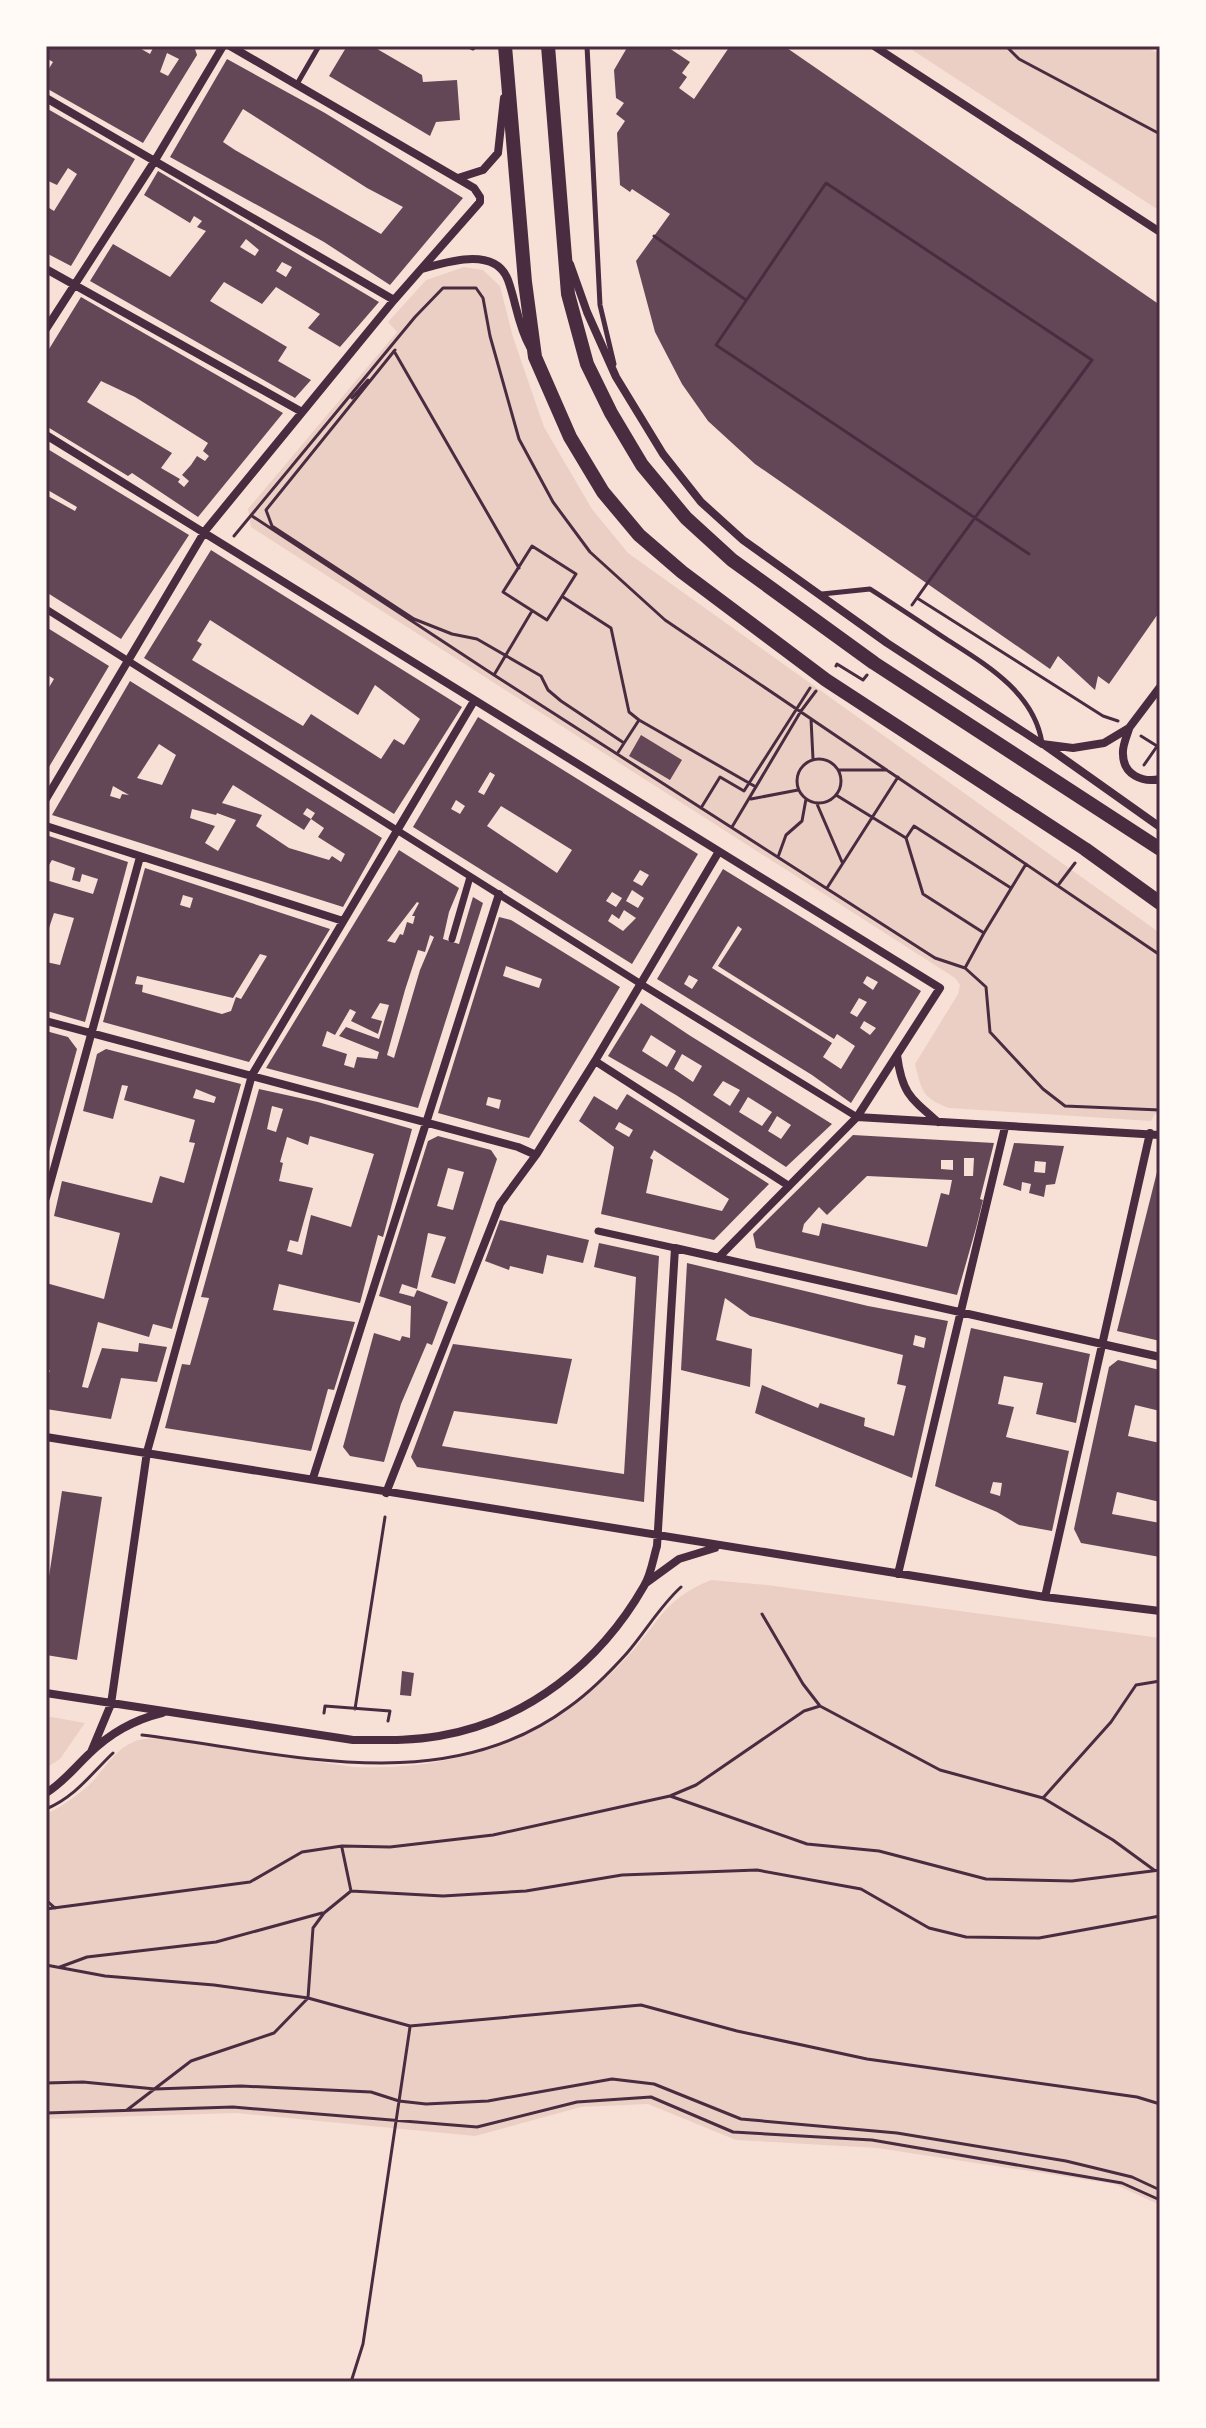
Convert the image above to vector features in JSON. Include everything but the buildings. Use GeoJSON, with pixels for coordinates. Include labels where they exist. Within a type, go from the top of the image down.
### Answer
{"type":"FeatureCollection","features":[{"type":"Feature","properties":{"kind":"main road"},"geometry":{"type":"LineString","coordinates":[[505,46],[525,282],[535,357],[570,437],[603,492],[639,535],[682,572],[822,677],[1085,849],[1160,903]]}},
{"type":"Feature","properties":{"kind":"main road"},"geometry":{"type":"LineString","coordinates":[[548,46],[568,294],[587,364],[642,465],[686,518],[732,560],[874,663],[1160,849]]}},
{"type":"Feature","properties":{"kind":"street"},"geometry":{"type":"LineString","coordinates":[[46,329],[154,162],[223,46]]}},
{"type":"Feature","properties":{"kind":"street"},"geometry":{"type":"LineString","coordinates":[[46,799],[205,531],[394,300],[477,207],[480,197],[474,188],[458,178],[230,46]]}},
{"type":"Feature","properties":{"kind":"street"},"geometry":{"type":"LineString","coordinates":[[874,46],[1160,232]]}},
{"type":"Feature","properties":{"kind":"street"},"geometry":{"type":"LineString","coordinates":[[458,178],[483,170],[498,153],[507,68]]}},
{"type":"Feature","properties":{"kind":"street"},"geometry":{"type":"LineString","coordinates":[[46,98],[394,300]]}},
{"type":"Feature","properties":{"kind":"street"},"geometry":{"type":"LineString","coordinates":[[562,243],[587,312],[616,377],[663,454],[701,502],[743,540],[819,595],[1160,827]]}},
{"type":"Feature","properties":{"kind":"street"},"geometry":{"type":"LineString","coordinates":[[421,269],[462,258],[486,261],[500,268],[508,281],[520,327],[535,357]]}},
{"type":"Feature","properties":{"kind":"street"},"geometry":{"type":"LineString","coordinates":[[46,269],[302,412]]}},
{"type":"Feature","properties":{"kind":"street"},"geometry":{"type":"LineString","coordinates":[[46,435],[940,988],[857,1117],[718,1258]]}},
{"type":"Feature","properties":{"kind":"street"},"geometry":{"type":"LineString","coordinates":[[46,609],[857,1117],[1155,1134],[1045,1597]]}},
{"type":"Feature","properties":{"kind":"street"},"geometry":{"type":"LineString","coordinates":[[1160,687],[1129,728],[1122,753],[1136,778],[1148,782],[1160,779]]}},
{"type":"Feature","properties":{"kind":"street"},"geometry":{"type":"LineString","coordinates":[[91,1752],[111,1704],[147,1452],[252,1075],[474,701]]}},
{"type":"Feature","properties":{"kind":"street"},"geometry":{"type":"LineString","coordinates":[[1042,744],[1087,747],[1104,743],[1129,728]]}},
{"type":"Feature","properties":{"kind":"street"},"geometry":{"type":"LineString","coordinates":[[46,826],[343,921]]}},
{"type":"Feature","properties":{"kind":"street"},"geometry":{"type":"LineString","coordinates":[[386,1493],[500,1204],[536,1155],[595,1061],[718,853]]}},
{"type":"Feature","properties":{"kind":"street"},"geometry":{"type":"LineString","coordinates":[[46,1198],[140,857]]}},
{"type":"Feature","properties":{"kind":"street"},"geometry":{"type":"LineString","coordinates":[[452,939],[470,877]]}},
{"type":"Feature","properties":{"kind":"street"},"geometry":{"type":"LineString","coordinates":[[313,1478],[499,894]]}},
{"type":"Feature","properties":{"kind":"street"},"geometry":{"type":"LineString","coordinates":[[46,1021],[518,1147],[536,1155]]}},
{"type":"Feature","properties":{"kind":"street"},"geometry":{"type":"LineString","coordinates":[[897,1054],[908,1097],[938,1123]]}},
{"type":"Feature","properties":{"kind":"street"},"geometry":{"type":"LineString","coordinates":[[595,1061],[789,1186]]}},
{"type":"Feature","properties":{"kind":"street"},"geometry":{"type":"LineString","coordinates":[[898,1574],[1005,1127]]}},
{"type":"Feature","properties":{"kind":"street"},"geometry":{"type":"LineString","coordinates":[[598,1231],[1160,1357]]}},
{"type":"Feature","properties":{"kind":"street"},"geometry":{"type":"LineString","coordinates":[[646,1583],[659,1536],[675,1248]]}},
{"type":"Feature","properties":{"kind":"street"},"geometry":{"type":"LineString","coordinates":[[46,1437],[1045,1597],[1160,1611]]}},
{"type":"Feature","properties":{"kind":"street"},"geometry":{"type":"LineString","coordinates":[[46,1693],[353,1740],[424,1738],[468,1729],[509,1714],[548,1693],[606,1639],[646,1583],[679,1559],[721,1546]]}},
{"type":"Feature","properties":{"kind":"street"},"geometry":{"type":"LineString","coordinates":[[46,1793],[64,1781],[91,1752],[127,1724],[168,1712]]}},
{"type":"Feature","properties":{"kind":"lane"},"geometry":{"type":"LineString","coordinates":[[297,84],[319,46]]}},
{"type":"Feature","properties":{"kind":"lane"},"geometry":{"type":"LineString","coordinates":[[587,46],[600,305],[616,377]]}},
{"type":"Feature","properties":{"kind":"lane"},"geometry":{"type":"LineString","coordinates":[[819,595],[870,589],[994,670],[1027,705],[1042,744]]}},
{"type":"Feature","properties":{"kind":"path"},"geometry":{"type":"LineString","coordinates":[[1006,46],[1019,59],[1160,134]]}},
{"type":"Feature","properties":{"kind":"path"},"geometry":{"type":"LineString","coordinates":[[907,613],[976,517],[1092,360],[826,183],[716,345],[976,517],[1029,554]]}},
{"type":"Feature","properties":{"kind":"path"},"geometry":{"type":"LineString","coordinates":[[654,236],[746,300]]}},
{"type":"Feature","properties":{"kind":"path"},"geometry":{"type":"LineString","coordinates":[[226,545],[395,350]]}},
{"type":"Feature","properties":{"kind":"path"},"geometry":{"type":"LineString","coordinates":[[395,350],[519,568]]}},
{"type":"Feature","properties":{"kind":"path"},"geometry":{"type":"LineString","coordinates":[[395,350],[266,510],[272,526],[414,619],[452,634],[477,639],[541,676],[548,690],[561,701],[624,743]]}},
{"type":"Feature","properties":{"kind":"path"},"geometry":{"type":"LineString","coordinates":[[252,516],[935,958],[965,968],[986,987],[990,1032],[1043,1089],[1065,1106],[1160,1110]]}},
{"type":"Feature","properties":{"kind":"path"},"geometry":{"type":"LineString","coordinates":[[532,546],[576,574],[547,620],[503,592],[519,568],[532,546]]}},
{"type":"Feature","properties":{"kind":"path"},"geometry":{"type":"LineString","coordinates":[[562,597],[611,628],[629,712],[756,787]]}},
{"type":"Feature","properties":{"kind":"path"},"geometry":{"type":"LineString","coordinates":[[917,598],[1103,716],[1113,717],[1157,746]]}},
{"type":"Feature","properties":{"kind":"path"},"geometry":{"type":"LineString","coordinates":[[494,675],[532,611]]}},
{"type":"Feature","properties":{"kind":"path"},"geometry":{"type":"LineString","coordinates":[[701,808],[720,777],[744,791],[822,677],[837,664],[863,680],[874,663]]}},
{"type":"Feature","properties":{"kind":"path"},"geometry":{"type":"LineString","coordinates":[[732,827],[822,677]]}},
{"type":"Feature","properties":{"kind":"path"},"geometry":{"type":"LineString","coordinates":[[811,718],[813,759]]}},
{"type":"Feature","properties":{"kind":"path"},"geometry":{"type":"LineString","coordinates":[[617,754],[639,720]]}},
{"type":"Feature","properties":{"kind":"path"},"geometry":{"type":"LineString","coordinates":[[813,759],[828,760],[839,770],[842,783],[828,802],[817,804],[806,799],[798,790],[797,777],[802,765],[813,759]]}},
{"type":"Feature","properties":{"kind":"path"},"geometry":{"type":"LineString","coordinates":[[839,770],[889,770]]}},
{"type":"Feature","properties":{"kind":"path"},"geometry":{"type":"LineString","coordinates":[[827,888],[898,776]]}},
{"type":"Feature","properties":{"kind":"path"},"geometry":{"type":"LineString","coordinates":[[748,800],[798,790]]}},
{"type":"Feature","properties":{"kind":"path"},"geometry":{"type":"LineString","coordinates":[[836,795],[906,838],[923,894],[984,933]]}},
{"type":"Feature","properties":{"kind":"path"},"geometry":{"type":"LineString","coordinates":[[778,857],[786,835],[802,821],[806,799]]}},
{"type":"Feature","properties":{"kind":"path"},"geometry":{"type":"LineString","coordinates":[[817,804],[842,862]]}},
{"type":"Feature","properties":{"kind":"path"},"geometry":{"type":"LineString","coordinates":[[906,838],[914,826],[1011,888]]}},
{"type":"Feature","properties":{"kind":"path"},"geometry":{"type":"LineString","coordinates":[[965,968],[1027,863]]}},
{"type":"Feature","properties":{"kind":"path"},"geometry":{"type":"LineString","coordinates":[[1059,884],[1160,955]]}},
{"type":"Feature","properties":{"kind":"path"},"geometry":{"type":"LineString","coordinates":[[355,1709],[385,1517]]}},
{"type":"Feature","properties":{"kind":"path"},"geometry":{"type":"LineString","coordinates":[[762,1614],[803,1684],[820,1706],[940,1770],[1043,1798],[1157,1870]]}},
{"type":"Feature","properties":{"kind":"path"},"geometry":{"type":"LineString","coordinates":[[1043,1798],[1111,1722],[1136,1685],[1159,1679]]}},
{"type":"Feature","properties":{"kind":"path"},"geometry":{"type":"LineString","coordinates":[[324,1713],[325,1706],[390,1711],[388,1721]]}},
{"type":"Feature","properties":{"kind":"path"},"geometry":{"type":"LineString","coordinates":[[46,1909],[250,1882],[302,1852],[342,1846],[390,1847],[493,1835],[670,1796],[696,1785],[804,1711],[820,1706]]}},
{"type":"Feature","properties":{"kind":"path"},"geometry":{"type":"LineString","coordinates":[[670,1796],[807,1844],[879,1851],[986,1879],[1072,1881],[1157,1870]]}},
{"type":"Feature","properties":{"kind":"path"},"geometry":{"type":"LineString","coordinates":[[342,1846],[351,1891]]}},
{"type":"Feature","properties":{"kind":"path"},"geometry":{"type":"LineString","coordinates":[[127,2110],[191,2061],[274,2033],[308,1998],[313,1928],[324,1913],[351,1891],[443,1896],[526,1891],[622,1875],[757,1870],[861,1889],[929,1928],[966,1937],[1039,1938],[1160,1916]]}},
{"type":"Feature","properties":{"kind":"path"},"geometry":{"type":"LineString","coordinates":[[46,1900],[55,1908]]}},
{"type":"Feature","properties":{"kind":"path"},"geometry":{"type":"LineString","coordinates":[[60,1967],[87,1957],[216,1942],[324,1913]]}},
{"type":"Feature","properties":{"kind":"path"},"geometry":{"type":"LineString","coordinates":[[46,1965],[105,1976],[214,1985],[308,1998],[410,2026],[641,2005],[737,2031],[867,2059],[1137,2097],[1160,2104]]}},
{"type":"Feature","properties":{"kind":"path"},"geometry":{"type":"LineString","coordinates":[[351,2382],[363,2344],[410,2026]]}},
{"type":"Feature","properties":{"kind":"path"},"geometry":{"type":"LineString","coordinates":[[46,2083],[83,2082],[155,2089],[241,2086],[371,2092],[399,2101],[426,2104],[488,2101],[612,2079],[654,2084],[741,2119],[897,2133],[1066,2161],[1132,2177],[1160,2190]]}},
{"type":"Feature","properties":{"kind":"path"},"geometry":{"type":"LineString","coordinates":[[46,2113],[233,2107],[477,2127],[577,2102],[651,2097],[733,2132],[872,2140],[1122,2183],[1160,2200]]}},
{"type":"Feature","properties":{"kind":"shaded area"},"geometry":{"type":"Polygon","coordinates":[[[906,46],[1144,46],[1160,54],[1160,211],[906,46]]]}},
{"type":"Feature","properties":{"kind":"shaded area"},"geometry":{"type":"Polygon","coordinates":[[[464,267],[483,270],[500,286],[513,337],[544,427],[592,509],[628,553],[1160,933],[1160,1114],[1155,1114],[1151,1121],[949,1108],[933,1101],[924,1092],[915,1064],[958,994],[960,985],[955,978],[251,527],[248,509],[397,332],[388,322],[426,280],[464,267]]]}},
{"type":"Feature","properties":{"kind":"shaded area"},"geometry":{"type":"Polygon","coordinates":[[[711,1580],[1160,1638],[1160,2205],[1114,2184],[877,2148],[736,2140],[648,2104],[581,2107],[475,2136],[236,2113],[46,2119],[46,1814],[88,1786],[119,1751],[135,1741],[169,1739],[353,1767],[393,1767],[468,1755],[502,1744],[567,1709],[627,1657],[672,1604],[711,1580]]]}},
{"type":"Feature","properties":{"kind":"shaded area"},"geometry":{"type":"Polygon","coordinates":[[[46,1716],[85,1723],[60,1759],[46,1768],[46,1716]]]}}]}
